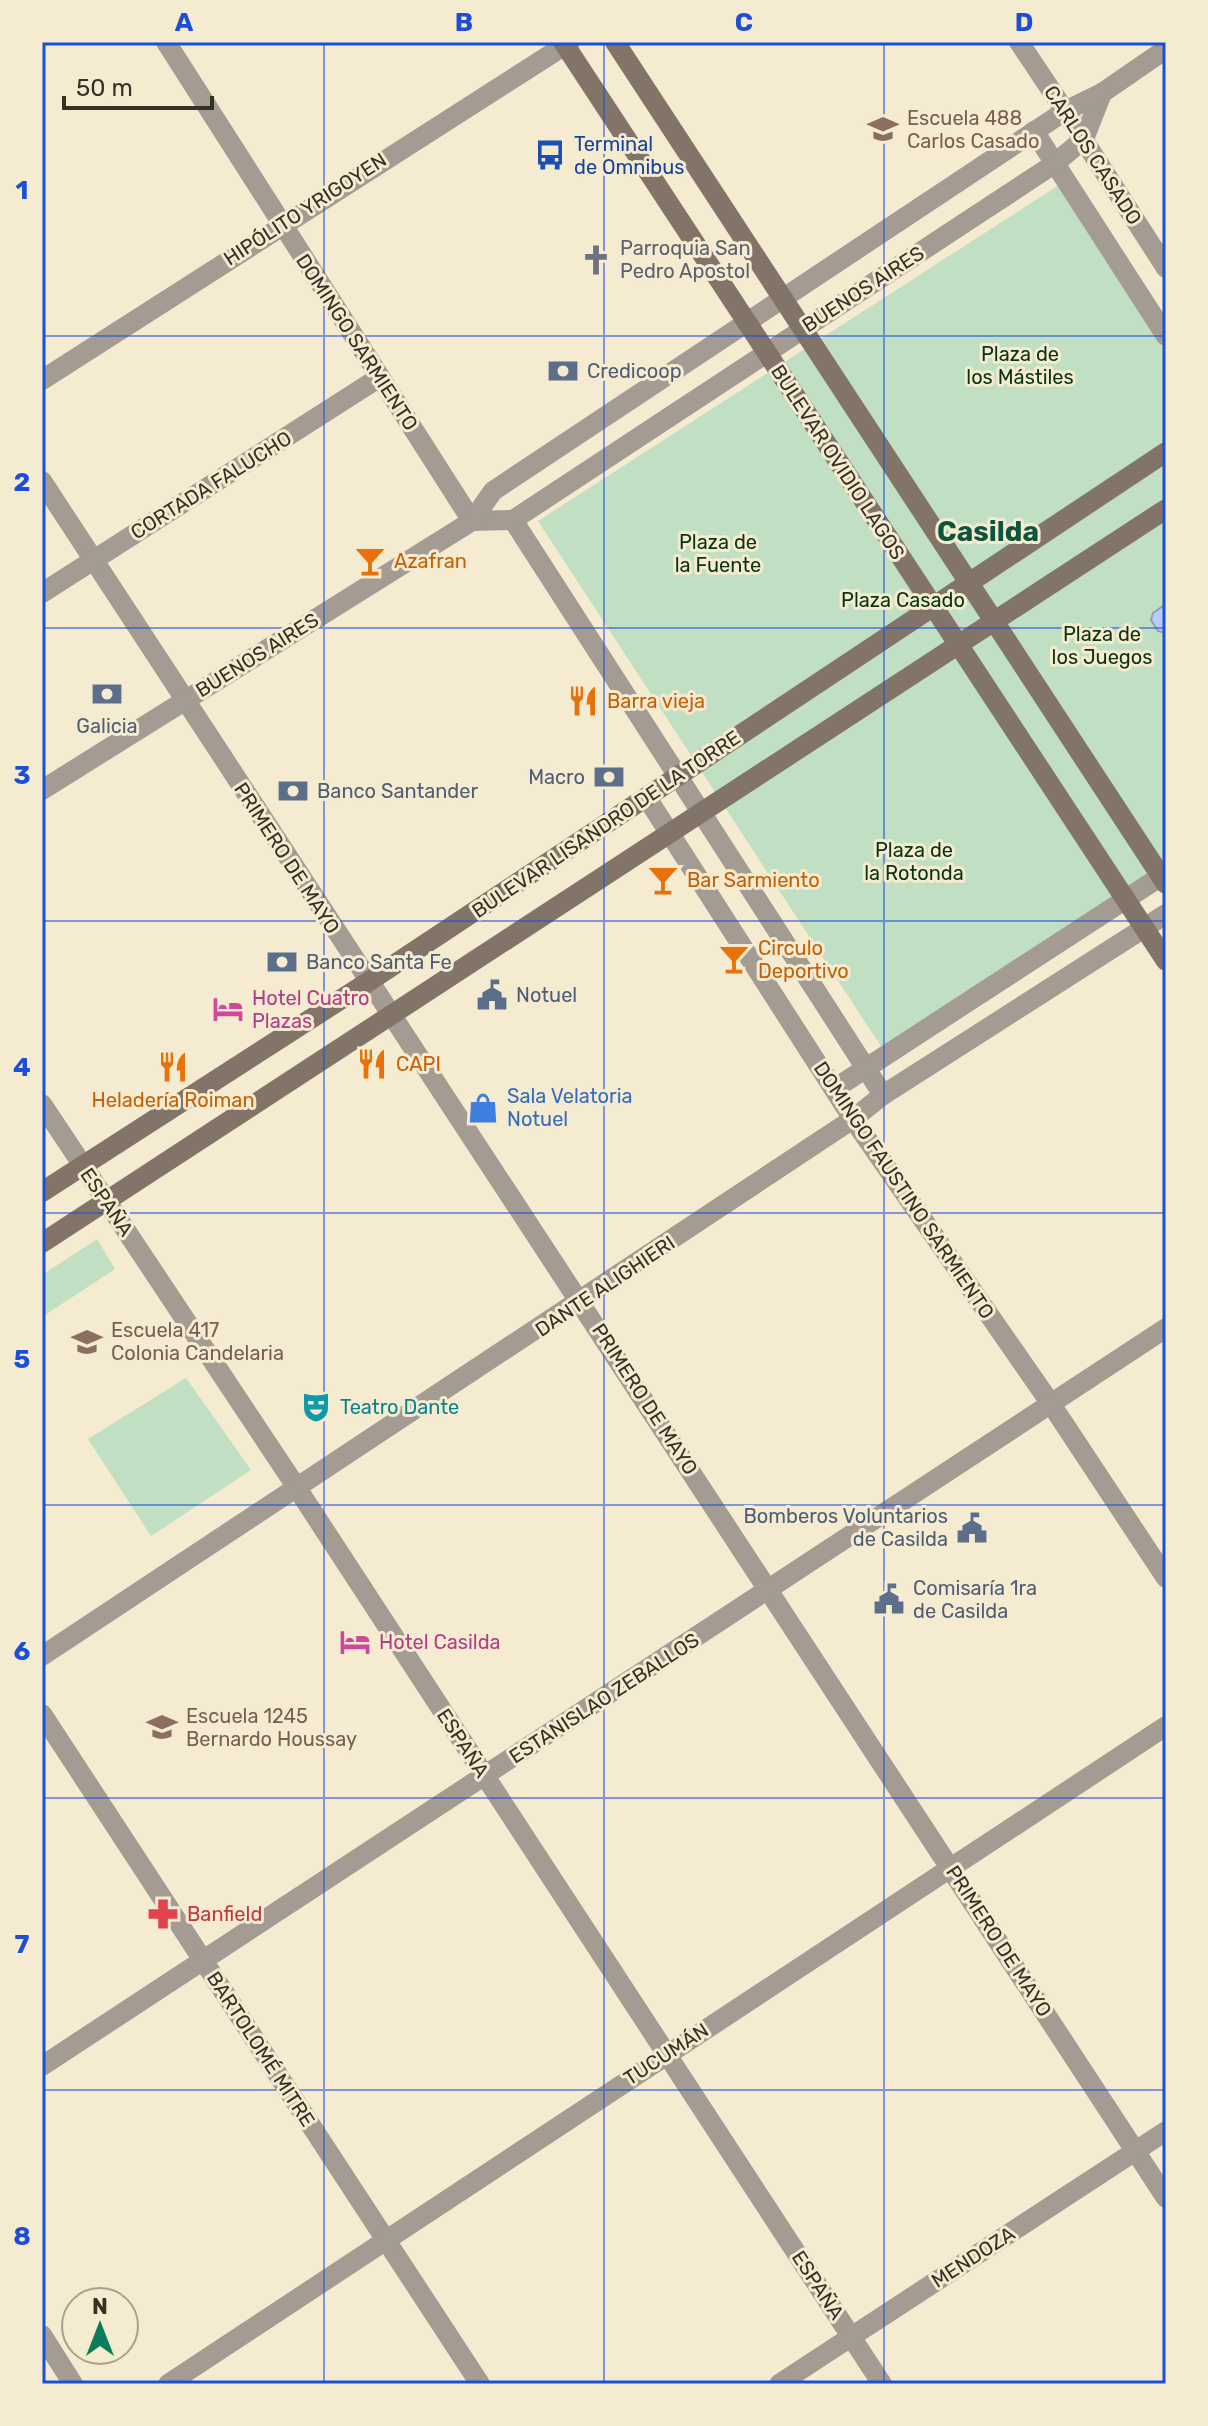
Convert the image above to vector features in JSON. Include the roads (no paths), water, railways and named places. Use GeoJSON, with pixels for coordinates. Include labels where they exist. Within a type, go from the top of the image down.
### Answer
{"type":"FeatureCollection","features":[{"type":"Feature","properties":{"kind":"main road"},"geometry":{"type":"LineString","coordinates":[[615,42],[1164,878]]}},
{"type":"Feature","properties":{"kind":"main road","name":"BULEVAR OVIDIO LAGOS"},"geometry":{"type":"LineString","coordinates":[[566,43],[1166,961]]}},
{"type":"Feature","properties":{"kind":"main road","name":"BULEVAR LISANDRO DE LA TORRE"},"geometry":{"type":"LineString","coordinates":[[42,1192],[368,982],[677,778],[931,605],[1166,452]]}},
{"type":"Feature","properties":{"kind":"main road","name":"BULEVAR LISANDRO DE LA TORRE"},"geometry":{"type":"LineString","coordinates":[[42,1243],[1166,509]]}},
{"type":"Feature","properties":{"kind":"street","name":"DOMINGO SARMIENTO"},"geometry":{"type":"LineString","coordinates":[[166,42],[472,521]]}},
{"type":"Feature","properties":{"kind":"street","name":"CARLOS CASADO"},"geometry":{"type":"LineString","coordinates":[[1019,42],[1166,268]]}},
{"type":"Feature","properties":{"kind":"street","name":"HIPÓLITO YRIGOYEN"},"geometry":{"type":"LineString","coordinates":[[42,380],[566,43]]}},
{"type":"Feature","properties":{"kind":"street","name":"BUENOS AIRES"},"geometry":{"type":"LineString","coordinates":[[42,790],[472,521],[493,491],[1034,131],[1102,93],[1166,49]]}},
{"type":"Feature","properties":{"kind":"street","name":"BUENOS AIRES"},"geometry":{"type":"LineString","coordinates":[[513,520],[1054,164],[1084,139],[1102,93]]}},
{"type":"Feature","properties":{"kind":"street","name":"CARLOS CASADO"},"geometry":{"type":"LineString","coordinates":[[1034,131],[1166,336]]}},
{"type":"Feature","properties":{"kind":"street","name":"CORTADA FALUCHO"},"geometry":{"type":"LineString","coordinates":[[42,593],[380,377]]}},
{"type":"Feature","properties":{"kind":"street","name":"PRIMERO DE MAYO"},"geometry":{"type":"LineString","coordinates":[[42,481],[1166,2198]]}},
{"type":"Feature","properties":{"kind":"street"},"geometry":{"type":"LineString","coordinates":[[472,521],[513,520]]}},
{"type":"Feature","properties":{"kind":"street","name":"DOMINGO FAUSTINO SARMIENTO"},"geometry":{"type":"LineString","coordinates":[[513,520],[883,1095]]}},
{"type":"Feature","properties":{"kind":"street","name":"DOMINGO FAUSTINO SARMIENTO"},"geometry":{"type":"LineString","coordinates":[[647,798],[853,1119],[1051,1404],[1166,1578]]}},
{"type":"Feature","properties":{"kind":"street"},"geometry":{"type":"LineString","coordinates":[[834,1089],[1123,899],[1164,878]]}},
{"type":"Feature","properties":{"kind":"street","name":"DANTE ALIGHIERI"},"geometry":{"type":"LineString","coordinates":[[42,1656],[581,1302],[853,1119],[883,1095],[1166,914]]}},
{"type":"Feature","properties":{"kind":"street","name":"ESPAÑA"},"geometry":{"type":"LineString","coordinates":[[42,1104],[297,1488],[882,2384]]}},
{"type":"Feature","properties":{"kind":"street","name":"ESTANISLAO ZEBALLOS"},"geometry":{"type":"LineString","coordinates":[[42,2066],[1166,1328]]}},
{"type":"Feature","properties":{"kind":"street","name":"BARTOLOMÉ MITRE"},"geometry":{"type":"LineString","coordinates":[[42,1714],[480,2384]]}},
{"type":"Feature","properties":{"kind":"street","name":"TUCUMÁN"},"geometry":{"type":"LineString","coordinates":[[168,2384],[385,2237],[1166,1726]]}},
{"type":"Feature","properties":{"kind":"street","name":"MENDOZA"},"geometry":{"type":"LineString","coordinates":[[779,2384],[1166,2131]]}},
{"type":"Feature","properties":{"kind":"street"},"geometry":{"type":"LineString","coordinates":[[42,2335],[73,2384]]}},
{"type":"Feature","properties":{"kind":"water"},"geometry":{"type":"Polygon","coordinates":[[[1166,604],[1166,633],[1158,631],[1151,620],[1153,613],[1166,604]]]}},
{"type":"Feature","properties":{"kind":"place","name":"Escuela 488 Carlos Casado"},"geometry":{"type":"Point","coordinates":[883,129]}},
{"type":"Feature","properties":{"kind":"place","name":"Terminal de Omnibus"},"geometry":{"type":"Point","coordinates":[550,155]}},
{"type":"Feature","properties":{"kind":"place","name":"Parroquia San Pedro Apostol"},"geometry":{"type":"Point","coordinates":[596,260]}},
{"type":"Feature","properties":{"kind":"place","name":"Credicoop"},"geometry":{"type":"Point","coordinates":[563,371]}},
{"type":"Feature","properties":{"kind":"place","name":"Azafran"},"geometry":{"type":"Point","coordinates":[370,561]}},
{"type":"Feature","properties":{"kind":"place","name":"Galicia"},"geometry":{"type":"Point","coordinates":[107,694]}},
{"type":"Feature","properties":{"kind":"place","name":"Barra vieja"},"geometry":{"type":"Point","coordinates":[583,701]}},
{"type":"Feature","properties":{"kind":"place","name":"Macro"},"geometry":{"type":"Point","coordinates":[609,777]}},
{"type":"Feature","properties":{"kind":"place","name":"Banco Santander"},"geometry":{"type":"Point","coordinates":[293,791]}},
{"type":"Feature","properties":{"kind":"place","name":"Bar Sarmiento"},"geometry":{"type":"Point","coordinates":[663,880]}},
{"type":"Feature","properties":{"kind":"place","name":"Circulo Deportivo"},"geometry":{"type":"Point","coordinates":[734,959]}},
{"type":"Feature","properties":{"kind":"place","name":"Banco Santa Fe"},"geometry":{"type":"Point","coordinates":[282,962]}},
{"type":"Feature","properties":{"kind":"place","name":"Notuel"},"geometry":{"type":"Point","coordinates":[492,995]}},
{"type":"Feature","properties":{"kind":"place","name":"Hotel Cuatro Plazas"},"geometry":{"type":"Point","coordinates":[228,1009]}},
{"type":"Feature","properties":{"kind":"place","name":"CAPI"},"geometry":{"type":"Point","coordinates":[372,1064]}},
{"type":"Feature","properties":{"kind":"place","name":"Heladería Roiman"},"geometry":{"type":"Point","coordinates":[173,1067]}},
{"type":"Feature","properties":{"kind":"place","name":"Sala Velatoria Notuel"},"geometry":{"type":"Point","coordinates":[483,1108]}},
{"type":"Feature","properties":{"kind":"place","name":"Escuela 417 Colonia Candelaria"},"geometry":{"type":"Point","coordinates":[87,1342]}},
{"type":"Feature","properties":{"kind":"place","name":"Teatro Dante"},"geometry":{"type":"Point","coordinates":[316,1407]}},
{"type":"Feature","properties":{"kind":"place","name":"Bomberos Voluntarios de Casilda"},"geometry":{"type":"Point","coordinates":[972,1528]}},
{"type":"Feature","properties":{"kind":"place","name":"Comisaría 1ra de Casilda"},"geometry":{"type":"Point","coordinates":[889,1599]}},
{"type":"Feature","properties":{"kind":"place","name":"Hotel Casilda"},"geometry":{"type":"Point","coordinates":[355,1642]}},
{"type":"Feature","properties":{"kind":"place","name":"Escuela 1245 Bernardo Houssay"},"geometry":{"type":"Point","coordinates":[162,1727]}},
{"type":"Feature","properties":{"kind":"place","name":"Banfield"},"geometry":{"type":"Point","coordinates":[163,1914]}},
{"type":"Feature","properties":{"kind":"district","name":"Casilda"},"geometry":{"type":"Point","coordinates":[988,531]}},
{"type":"Feature","properties":{"kind":"park label","name":"Plaza de los Mástiles"},"geometry":{"type":"Point","coordinates":[1020,366]}},
{"type":"Feature","properties":{"kind":"park label","name":"Plaza de la Fuente"},"geometry":{"type":"Point","coordinates":[718,554]}},
{"type":"Feature","properties":{"kind":"park label","name":"Plaza Casado"},"geometry":{"type":"Point","coordinates":[903,600]}},
{"type":"Feature","properties":{"kind":"park label","name":"Plaza de los Juegos"},"geometry":{"type":"Point","coordinates":[1102,646]}},
{"type":"Feature","properties":{"kind":"park label","name":"Plaza de la Rotonda"},"geometry":{"type":"Point","coordinates":[914,862]}}]}
